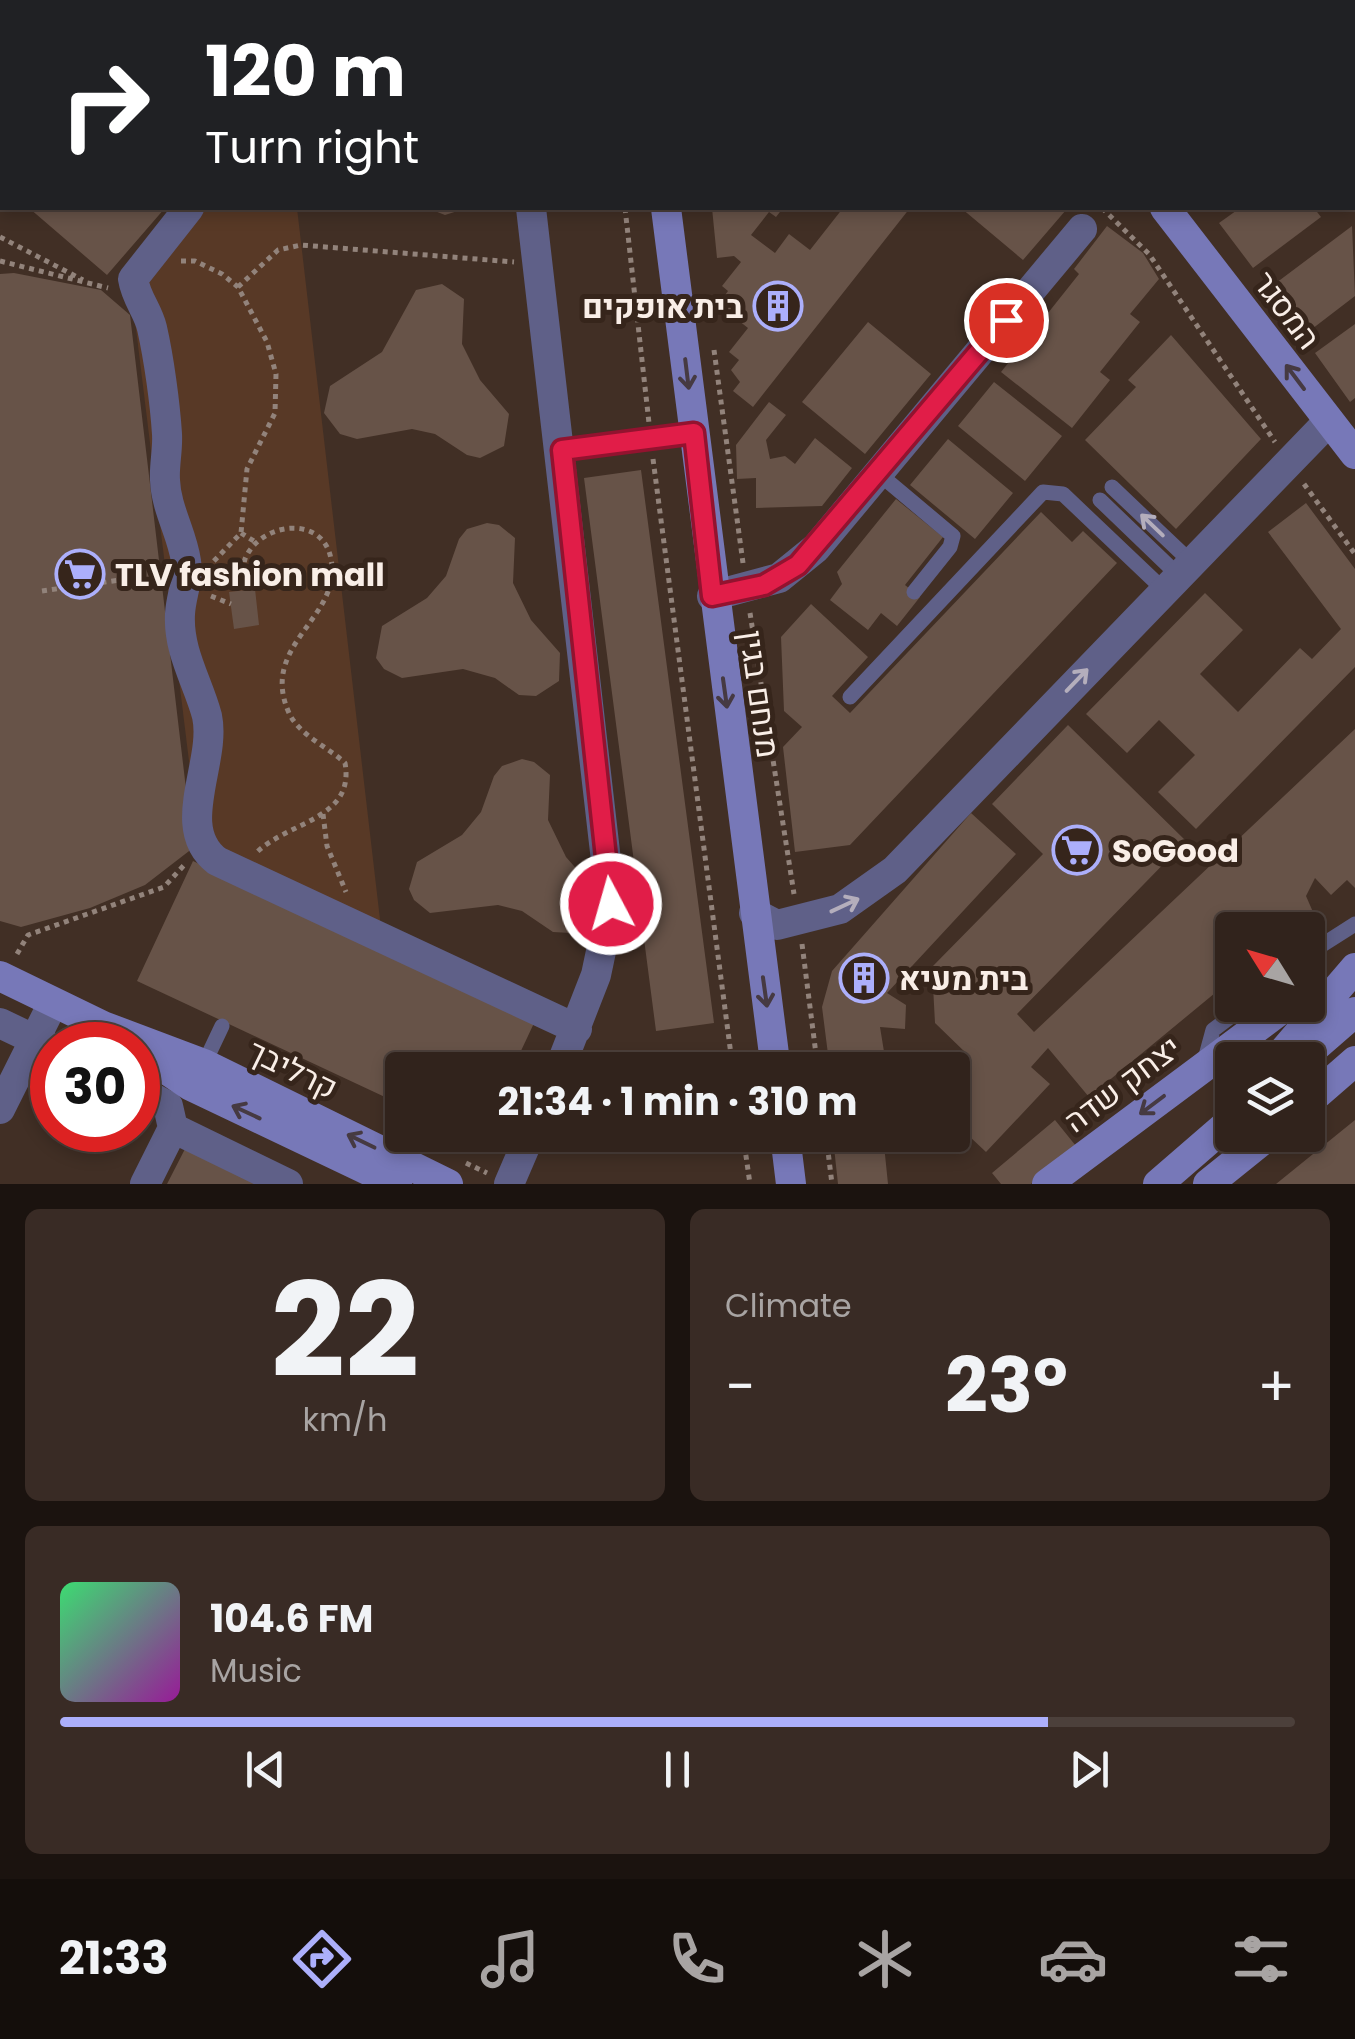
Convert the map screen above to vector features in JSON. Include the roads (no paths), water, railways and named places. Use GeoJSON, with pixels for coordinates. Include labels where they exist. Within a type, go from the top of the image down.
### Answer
{"type":"FeatureCollection","features":[{"type":"Feature","properties":{"kind":"street"},"geometry":{"type":"LineString","coordinates":[[187,210],[137,269],[133,279],[137,301],[151,325],[164,409],[170,512],[187,570],[180,613],[184,655],[206,716],[208,748],[197,814],[202,846],[217,861],[577,1029]]}},
{"type":"Feature","properties":{"kind":"street"},"geometry":{"type":"LineString","coordinates":[[530,210],[562,450],[611,904],[596,975],[567,1052]]}},
{"type":"Feature","properties":{"kind":"street","name":"מנחם בגין"},"geometry":{"type":"LineString","coordinates":[[666,210],[712,596],[773,1052]]}},
{"type":"Feature","properties":{"kind":"street","name":"המסגר"},"geometry":{"type":"LineString","coordinates":[[1167,210],[1355,454]]}},
{"type":"Feature","properties":{"kind":"street"},"geometry":{"type":"LineString","coordinates":[[712,596],[779,578],[798,565],[1092,218]]}},
{"type":"Feature","properties":{"kind":"street"},"geometry":{"type":"LineString","coordinates":[[754,913],[770,924],[799,922],[856,901],[894,870],[1328,421]]}},
{"type":"Feature","properties":{"kind":"street"},"geometry":{"type":"LineString","coordinates":[[1325,983],[1355,967]]}},
{"type":"Feature","properties":{"kind":"street"},"geometry":{"type":"LineString","coordinates":[[1291,1042],[1355,967]]}},
{"type":"Feature","properties":{"kind":"street","name":"קרליבך"},"geometry":{"type":"LineString","coordinates":[[2,978],[94,1022]]}},
{"type":"Feature","properties":{"kind":"street"},"geometry":{"type":"LineString","coordinates":[[49,1022],[54,1003]]}},
{"type":"Feature","properties":{"kind":"street"},"geometry":{"type":"LineString","coordinates":[[1321,1042],[1355,1012]]}},
{"type":"Feature","properties":{"kind":"street"},"geometry":{"type":"LineString","coordinates":[[0,1022],[30,1037]]}},
{"type":"Feature","properties":{"kind":"street","name":"יצחק שדה"},"geometry":{"type":"LineString","coordinates":[[1047,1184],[1263,1022]]}},
{"type":"Feature","properties":{"kind":"street","name":"קרליבך"},"geometry":{"type":"LineString","coordinates":[[160,1047],[204,1064],[448,1184]]}},
{"type":"Feature","properties":{"kind":"street"},"geometry":{"type":"LineString","coordinates":[[1325,1087],[1355,1061]]}},
{"type":"Feature","properties":{"kind":"street"},"geometry":{"type":"LineString","coordinates":[[0,1109],[30,1065]]}},
{"type":"Feature","properties":{"kind":"street","name":"קרליבך"},"geometry":{"type":"LineString","coordinates":[[160,1065],[191,1086],[397,1184]]}},
{"type":"Feature","properties":{"kind":"street"},"geometry":{"type":"LineString","coordinates":[[145,1184],[173,1128],[168,1106],[160,1102]]}},
{"type":"Feature","properties":{"kind":"street"},"geometry":{"type":"LineString","coordinates":[[173,1128],[288,1184]]}},
{"type":"Feature","properties":{"kind":"street"},"geometry":{"type":"LineString","coordinates":[[1197,1151],[1215,1130]]}},
{"type":"Feature","properties":{"kind":"street"},"geometry":{"type":"LineString","coordinates":[[1158,1184],[1215,1135]]}},
{"type":"Feature","properties":{"kind":"street"},"geometry":{"type":"LineString","coordinates":[[509,1184],[523,1152]]}},
{"type":"Feature","properties":{"kind":"street"},"geometry":{"type":"LineString","coordinates":[[787,1152],[791,1184]]}},
{"type":"Feature","properties":{"kind":"street"},"geometry":{"type":"LineString","coordinates":[[1208,1184],[1247,1152]]}},
{"type":"Feature","properties":{"kind":"lane"},"geometry":{"type":"LineString","coordinates":[[562,450],[694,433]]}},
{"type":"Feature","properties":{"kind":"lane"},"geometry":{"type":"LineString","coordinates":[[878,473],[953,536],[950,546],[914,592]]}},
{"type":"Feature","properties":{"kind":"lane"},"geometry":{"type":"LineString","coordinates":[[1112,487],[1178,576]]}},
{"type":"Feature","properties":{"kind":"lane"},"geometry":{"type":"LineString","coordinates":[[850,696],[1044,492],[1063,494],[1178,576]]}},
{"type":"Feature","properties":{"kind":"lane"},"geometry":{"type":"LineString","coordinates":[[1100,500],[1178,576]]}},
{"type":"Feature","properties":{"kind":"lane"},"geometry":{"type":"LineString","coordinates":[[1325,943],[1355,924]]}},
{"type":"Feature","properties":{"kind":"lane"},"geometry":{"type":"LineString","coordinates":[[1203,1067],[1213,1030],[1224,1022]]}},
{"type":"Feature","properties":{"kind":"lane"},"geometry":{"type":"LineString","coordinates":[[204,1064],[222,1026]]}},
{"type":"Feature","properties":{"kind":"place","name":"בית אופקים"},"geometry":{"type":"Point","coordinates":[778,306]}},
{"type":"Feature","properties":{"kind":"place","name":"TLV fashion mall"},"geometry":{"type":"Point","coordinates":[80,574]}},
{"type":"Feature","properties":{"kind":"place","name":"SoGood"},"geometry":{"type":"Point","coordinates":[1077,850]}},
{"type":"Feature","properties":{"kind":"place","name":"בית מעיא"},"geometry":{"type":"Point","coordinates":[864,978]}}]}
